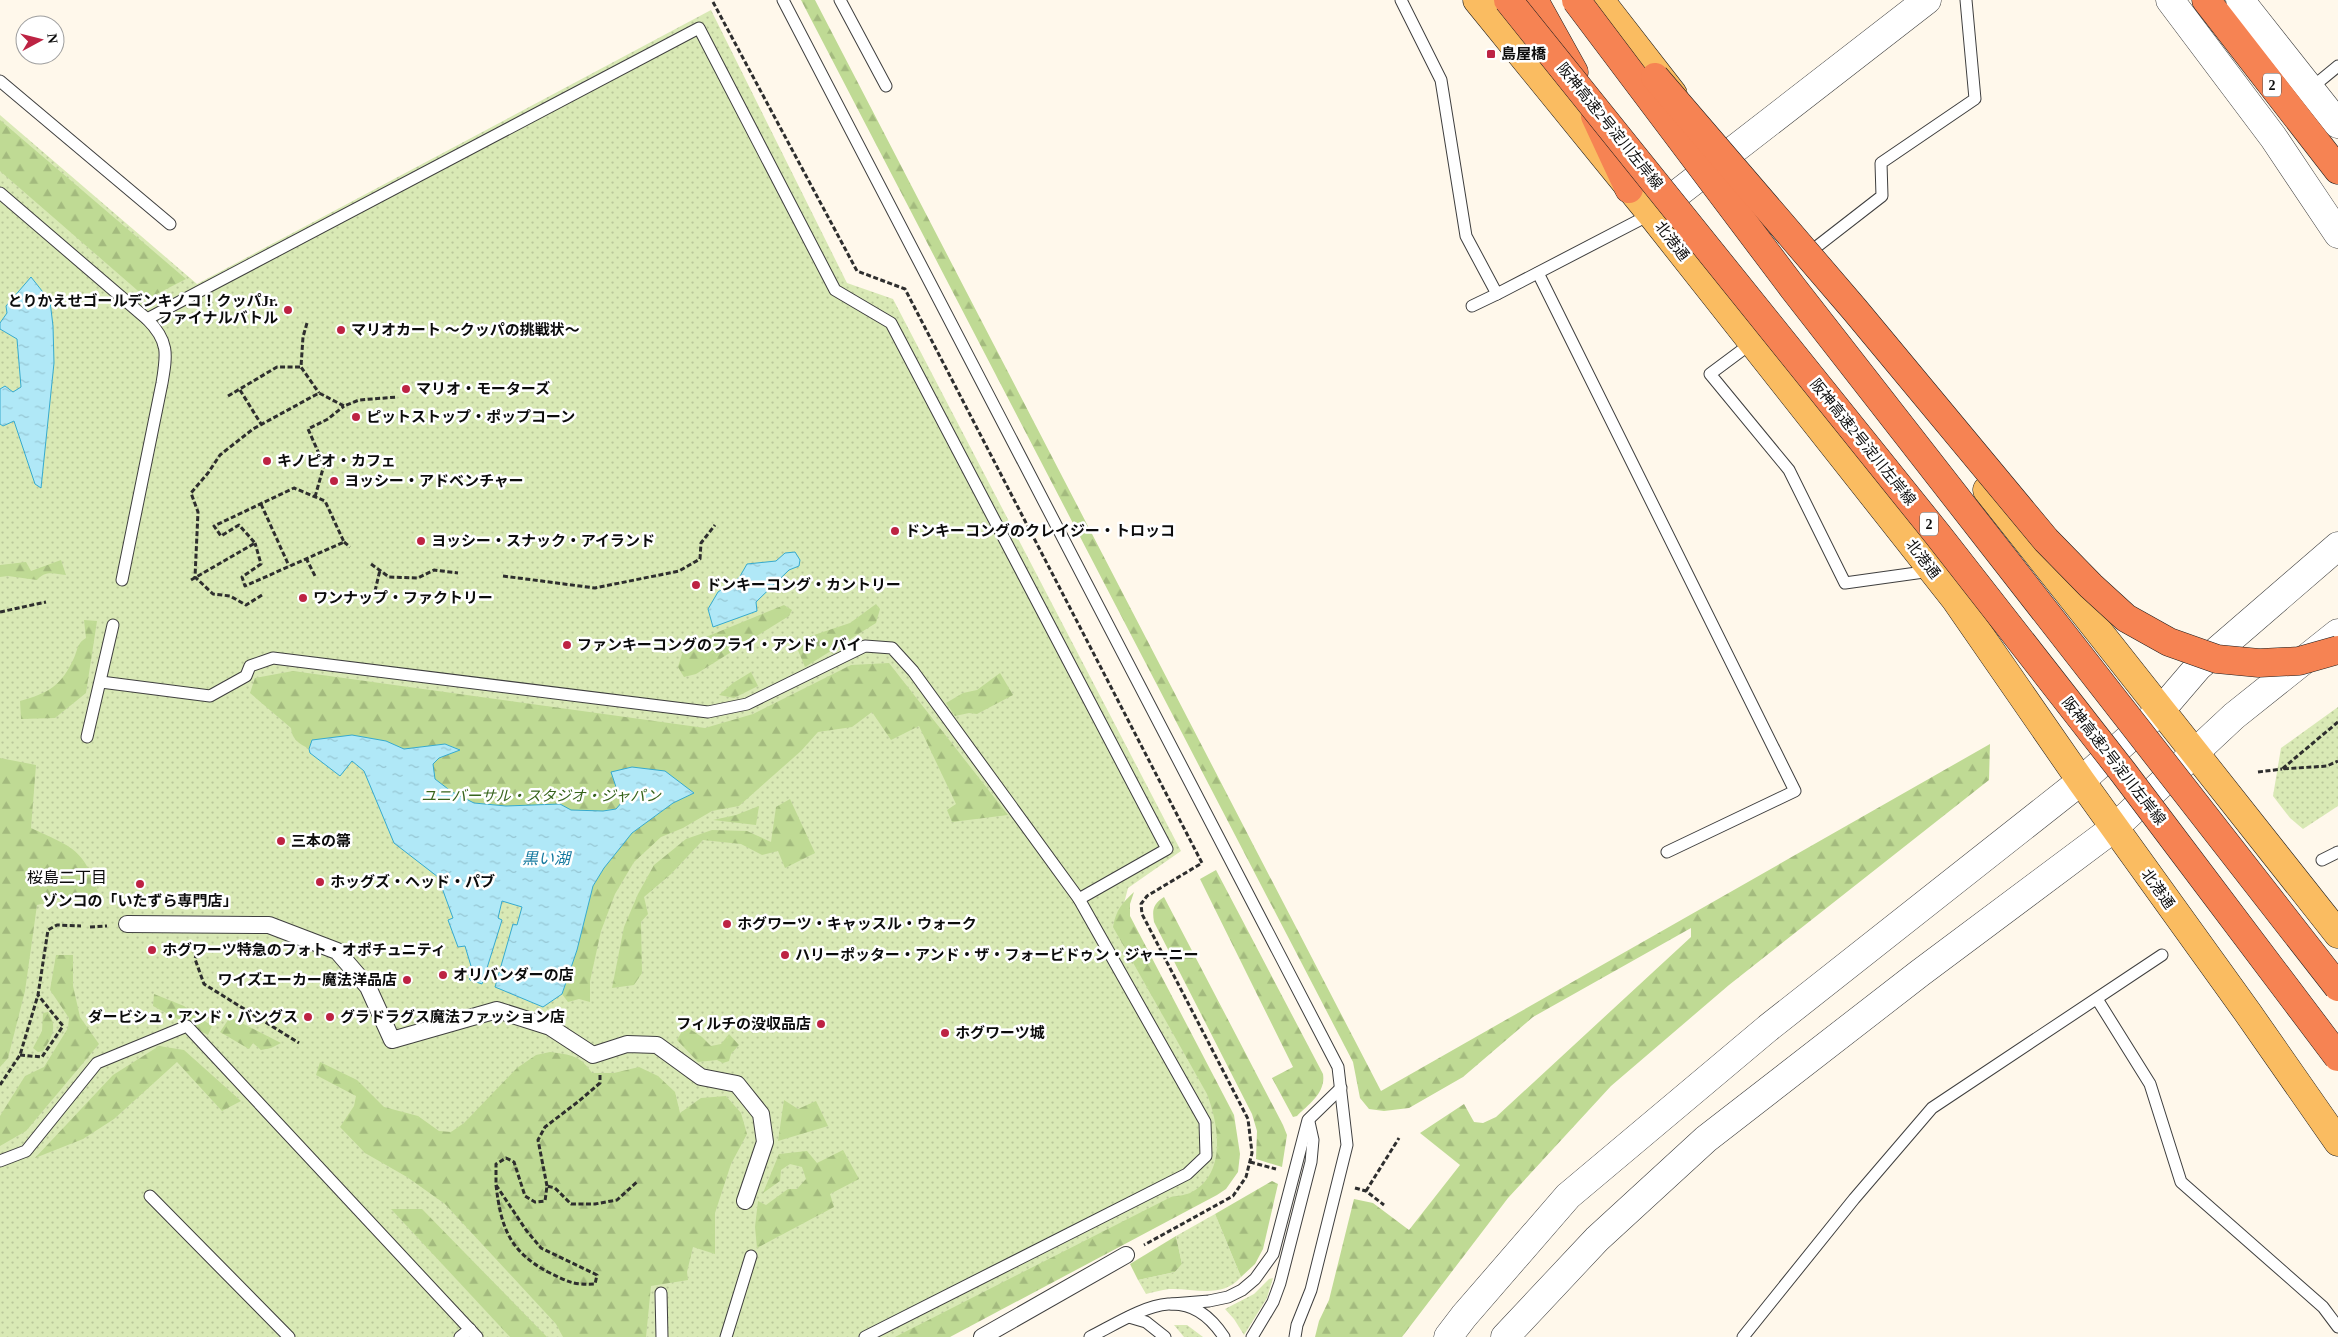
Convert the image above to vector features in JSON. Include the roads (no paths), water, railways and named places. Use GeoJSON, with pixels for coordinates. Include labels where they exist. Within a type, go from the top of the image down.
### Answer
{"type":"FeatureCollection","features":[{"type":"Feature","properties":{"kind":"highway","name":"阪神高速2号淀川左岸線"},"geometry":{"type":"LineString","coordinates":[[1508,0],[1944,542],[2123,772],[2338,1057]]}},
{"type":"Feature","properties":{"kind":"highway"},"geometry":{"type":"LineString","coordinates":[[1534,0],[1568,59],[1629,189]]}},
{"type":"Feature","properties":{"kind":"highway"},"geometry":{"type":"LineString","coordinates":[[1576,0],[1792,288],[2338,987]]}},
{"type":"Feature","properties":{"kind":"highway"},"geometry":{"type":"LineString","coordinates":[[1589,0],[1855,310],[2046,540],[2091,586],[2126,618],[2169,642],[2216,659],[2259,663],[2299,661],[2338,650]]}},
{"type":"Feature","properties":{"kind":"highway","name":"2"},"geometry":{"type":"LineString","coordinates":[[2206,0],[2338,170]]}},
{"type":"Feature","properties":{"kind":"main road","name":"北港通"},"geometry":{"type":"LineString","coordinates":[[1477,0],[1651,214],[1955,598],[2081,782],[2338,1142]]}},
{"type":"Feature","properties":{"kind":"main road"},"geometry":{"type":"LineString","coordinates":[[1600,0],[2338,934]]}},
{"type":"Feature","properties":{"kind":"street"},"geometry":{"type":"LineString","coordinates":[[1651,214],[1927,0]]}},
{"type":"Feature","properties":{"kind":"street"},"geometry":{"type":"LineString","coordinates":[[2170,0],[2273,137],[2338,234]]}},
{"type":"Feature","properties":{"kind":"street"},"geometry":{"type":"LineString","coordinates":[[2240,0],[2338,124]]}},
{"type":"Feature","properties":{"kind":"street"},"geometry":{"type":"LineString","coordinates":[[1448,1337],[1568,1196],[1768,1028],[2081,782],[2162,709],[2198,667],[2338,546]]}},
{"type":"Feature","properties":{"kind":"street"},"geometry":{"type":"LineString","coordinates":[[1505,1337],[1597,1239],[1706,1138],[2114,828],[2234,716],[2338,633]]}},
{"type":"Feature","properties":{"kind":"street"},"geometry":{"type":"LineString","coordinates":[[126,924],[269,925],[337,951],[368,987],[392,1040],[497,1010],[550,1027],[593,1055],[627,1044],[657,1045],[701,1077],[737,1084],[761,1114],[765,1142],[745,1201]]}},
{"type":"Feature","properties":{"kind":"street"},"geometry":{"type":"LineString","coordinates":[[982,1337],[1126,1255]]}},
{"type":"Feature","properties":{"kind":"lane"},"geometry":{"type":"LineString","coordinates":[[783,0],[1338,1067],[1342,1088],[1347,1145],[1311,1290],[1297,1325],[1295,1337]]}},
{"type":"Feature","properties":{"kind":"lane"},"geometry":{"type":"LineString","coordinates":[[840,0],[886,86]]}},
{"type":"Feature","properties":{"kind":"lane"},"geometry":{"type":"LineString","coordinates":[[1401,0],[1441,80],[1466,236],[1497,294]]}},
{"type":"Feature","properties":{"kind":"lane"},"geometry":{"type":"LineString","coordinates":[[1803,258],[1882,196],[1881,163],[1975,99],[1966,0]]}},
{"type":"Feature","properties":{"kind":"lane"},"geometry":{"type":"LineString","coordinates":[[147,319],[699,28],[835,290],[891,323],[1167,849],[1079,899]]}},
{"type":"Feature","properties":{"kind":"lane"},"geometry":{"type":"LineString","coordinates":[[2310,89],[2338,66]]}},
{"type":"Feature","properties":{"kind":"lane"},"geometry":{"type":"LineString","coordinates":[[0,81],[170,224]]}},
{"type":"Feature","properties":{"kind":"lane"},"geometry":{"type":"LineString","coordinates":[[0,193],[147,319],[158,330],[164,342],[167,357],[122,580]]}},
{"type":"Feature","properties":{"kind":"lane"},"geometry":{"type":"LineString","coordinates":[[1472,306],[1651,214]]}},
{"type":"Feature","properties":{"kind":"lane"},"geometry":{"type":"LineString","coordinates":[[1538,273],[1795,791],[1667,852]]}},
{"type":"Feature","properties":{"kind":"lane"},"geometry":{"type":"LineString","coordinates":[[1753,342],[1710,374],[1789,470],[1845,584],[1933,571]]}},
{"type":"Feature","properties":{"kind":"lane"},"geometry":{"type":"LineString","coordinates":[[87,737],[102,682],[113,625]]}},
{"type":"Feature","properties":{"kind":"lane"},"geometry":{"type":"LineString","coordinates":[[102,682],[210,696],[246,676],[250,666],[273,658],[708,712],[747,704],[864,646],[892,648],[913,671],[1079,899],[1205,1122],[1206,1156],[1187,1174],[865,1337]]}},
{"type":"Feature","properties":{"kind":"lane"},"geometry":{"type":"LineString","coordinates":[[2322,860],[2338,852]]}},
{"type":"Feature","properties":{"kind":"lane"},"geometry":{"type":"LineString","coordinates":[[1742,1337],[1854,1199],[1932,1108],[2162,955]]}},
{"type":"Feature","properties":{"kind":"lane"},"geometry":{"type":"LineString","coordinates":[[2097,999],[2150,1084],[2181,1182],[2323,1307],[2338,1326]]}},
{"type":"Feature","properties":{"kind":"lane"},"geometry":{"type":"LineString","coordinates":[[0,1161],[26,1151],[97,1063],[187,1026],[474,1333],[460,1337]]}},
{"type":"Feature","properties":{"kind":"lane"},"geometry":{"type":"LineString","coordinates":[[1090,1337],[1147,1308],[1228,1297],[1242,1290],[1255,1279],[1273,1254],[1308,1120],[1342,1088]]}},
{"type":"Feature","properties":{"kind":"lane"},"geometry":{"type":"LineString","coordinates":[[1252,1337],[1272,1302],[1280,1283],[1311,1162],[1313,1140],[1308,1120]]}},
{"type":"Feature","properties":{"kind":"lane"},"geometry":{"type":"LineString","coordinates":[[150,1196],[289,1337]]}},
{"type":"Feature","properties":{"kind":"lane"},"geometry":{"type":"LineString","coordinates":[[726,1337],[751,1256]]}},
{"type":"Feature","properties":{"kind":"lane"},"geometry":{"type":"LineString","coordinates":[[661,1293],[662,1337]]}},
{"type":"Feature","properties":{"kind":"lane"},"geometry":{"type":"LineString","coordinates":[[1172,1304],[1194,1307],[1214,1321],[1224,1337]]}},
{"type":"Feature","properties":{"kind":"lane"},"geometry":{"type":"LineString","coordinates":[[1129,1317],[1146,1322],[1164,1337]]}},
{"type":"Feature","properties":{"kind":"water"},"geometry":{"type":"Polygon","coordinates":[[[31,277],[50,301],[53,326],[54,363],[41,488],[35,484],[14,421],[3,426],[0,424],[0,389],[5,386],[13,392],[21,387],[17,339],[0,329],[0,323],[7,313],[6,306],[31,277]]]}},
{"type":"Feature","properties":{"kind":"water"},"geometry":{"type":"Polygon","coordinates":[[[795,552],[800,560],[799,566],[789,570],[756,602],[757,611],[713,627],[708,609],[718,592],[739,578],[747,564],[776,561],[785,553],[795,552]]]}},
{"type":"Feature","properties":{"kind":"water","name":"黒い湖"},"geometry":{"type":"Polygon","coordinates":[[[352,735],[386,741],[404,749],[445,744],[460,750],[439,758],[433,764],[435,779],[452,792],[474,803],[506,806],[560,804],[571,810],[603,811],[616,809],[623,801],[624,795],[616,787],[611,772],[632,767],[665,771],[694,793],[673,803],[632,833],[604,868],[593,886],[577,950],[562,994],[543,1007],[495,987],[513,924],[517,925],[522,907],[502,901],[498,918],[502,920],[482,984],[470,980],[467,969],[471,966],[465,946],[458,947],[448,920],[453,918],[438,877],[394,843],[364,771],[352,761],[340,776],[310,753],[309,749],[312,740],[352,735]]]}},
{"type":"Feature","properties":{"kind":"place","name":"島屋橋"},"geometry":{"type":"Point","coordinates":[1491,54]}},
{"type":"Feature","properties":{"kind":"place","name":"とりかえせゴールデンキノコ！クッパJr. ファイナルバトル"},"geometry":{"type":"Point","coordinates":[288,310]}},
{"type":"Feature","properties":{"kind":"place","name":"マリオカート ～クッパの挑戦状～"},"geometry":{"type":"Point","coordinates":[341,330]}},
{"type":"Feature","properties":{"kind":"place","name":"マリオ・モーターズ"},"geometry":{"type":"Point","coordinates":[406,389]}},
{"type":"Feature","properties":{"kind":"place","name":"ピットストップ・ポップコーン"},"geometry":{"type":"Point","coordinates":[356,417]}},
{"type":"Feature","properties":{"kind":"place","name":"キノピオ・カフェ"},"geometry":{"type":"Point","coordinates":[267,461]}},
{"type":"Feature","properties":{"kind":"place","name":"ヨッシー・アドベンチャー"},"geometry":{"type":"Point","coordinates":[334,481]}},
{"type":"Feature","properties":{"kind":"place","name":"ドンキーコングのクレイジー・トロッコ"},"geometry":{"type":"Point","coordinates":[895,531]}},
{"type":"Feature","properties":{"kind":"place","name":"ヨッシー・スナック・アイランド"},"geometry":{"type":"Point","coordinates":[421,541]}},
{"type":"Feature","properties":{"kind":"place","name":"ドンキーコング・カントリー"},"geometry":{"type":"Point","coordinates":[696,585]}},
{"type":"Feature","properties":{"kind":"place","name":"ワンナップ・ファクトリー"},"geometry":{"type":"Point","coordinates":[303,598]}},
{"type":"Feature","properties":{"kind":"place","name":"ファンキーコングのフライ・アンド・バイ"},"geometry":{"type":"Point","coordinates":[567,645]}},
{"type":"Feature","properties":{"kind":"place","name":"三本の箒"},"geometry":{"type":"Point","coordinates":[281,841]}},
{"type":"Feature","properties":{"kind":"place","name":"ホッグズ・ヘッド・パブ"},"geometry":{"type":"Point","coordinates":[320,882]}},
{"type":"Feature","properties":{"kind":"place","name":"ゾンコの「いたずら専門店」"},"geometry":{"type":"Point","coordinates":[140,884]}},
{"type":"Feature","properties":{"kind":"place","name":"ホグワーツ・キャッスル・ウォーク"},"geometry":{"type":"Point","coordinates":[727,924]}},
{"type":"Feature","properties":{"kind":"place","name":"ホグワーツ特急のフォト・オポチュニティ"},"geometry":{"type":"Point","coordinates":[152,950]}},
{"type":"Feature","properties":{"kind":"place","name":"ハリーポッター・アンド・ザ・フォービドゥン・ジャーニー"},"geometry":{"type":"Point","coordinates":[785,955]}},
{"type":"Feature","properties":{"kind":"place","name":"オリバンダーの店"},"geometry":{"type":"Point","coordinates":[443,975]}},
{"type":"Feature","properties":{"kind":"place","name":"ワイズエーカー魔法洋品店"},"geometry":{"type":"Point","coordinates":[407,980]}},
{"type":"Feature","properties":{"kind":"place","name":"ダービシュ・アンド・バングス"},"geometry":{"type":"Point","coordinates":[308,1017]}},
{"type":"Feature","properties":{"kind":"place","name":"グラドラグス魔法ファッション店"},"geometry":{"type":"Point","coordinates":[330,1017]}},
{"type":"Feature","properties":{"kind":"place","name":"フィルチの没収品店"},"geometry":{"type":"Point","coordinates":[821,1024]}},
{"type":"Feature","properties":{"kind":"place","name":"ホグワーツ城"},"geometry":{"type":"Point","coordinates":[945,1033]}},
{"type":"Feature","properties":{"kind":"district","name":"桜島二丁目"},"geometry":{"type":"Point","coordinates":[67,877]}},
{"type":"Feature","properties":{"kind":"park label","name":"ユニバーサル・スタジオ・ジャパン"},"geometry":{"type":"Point","coordinates":[541,796]}}]}
